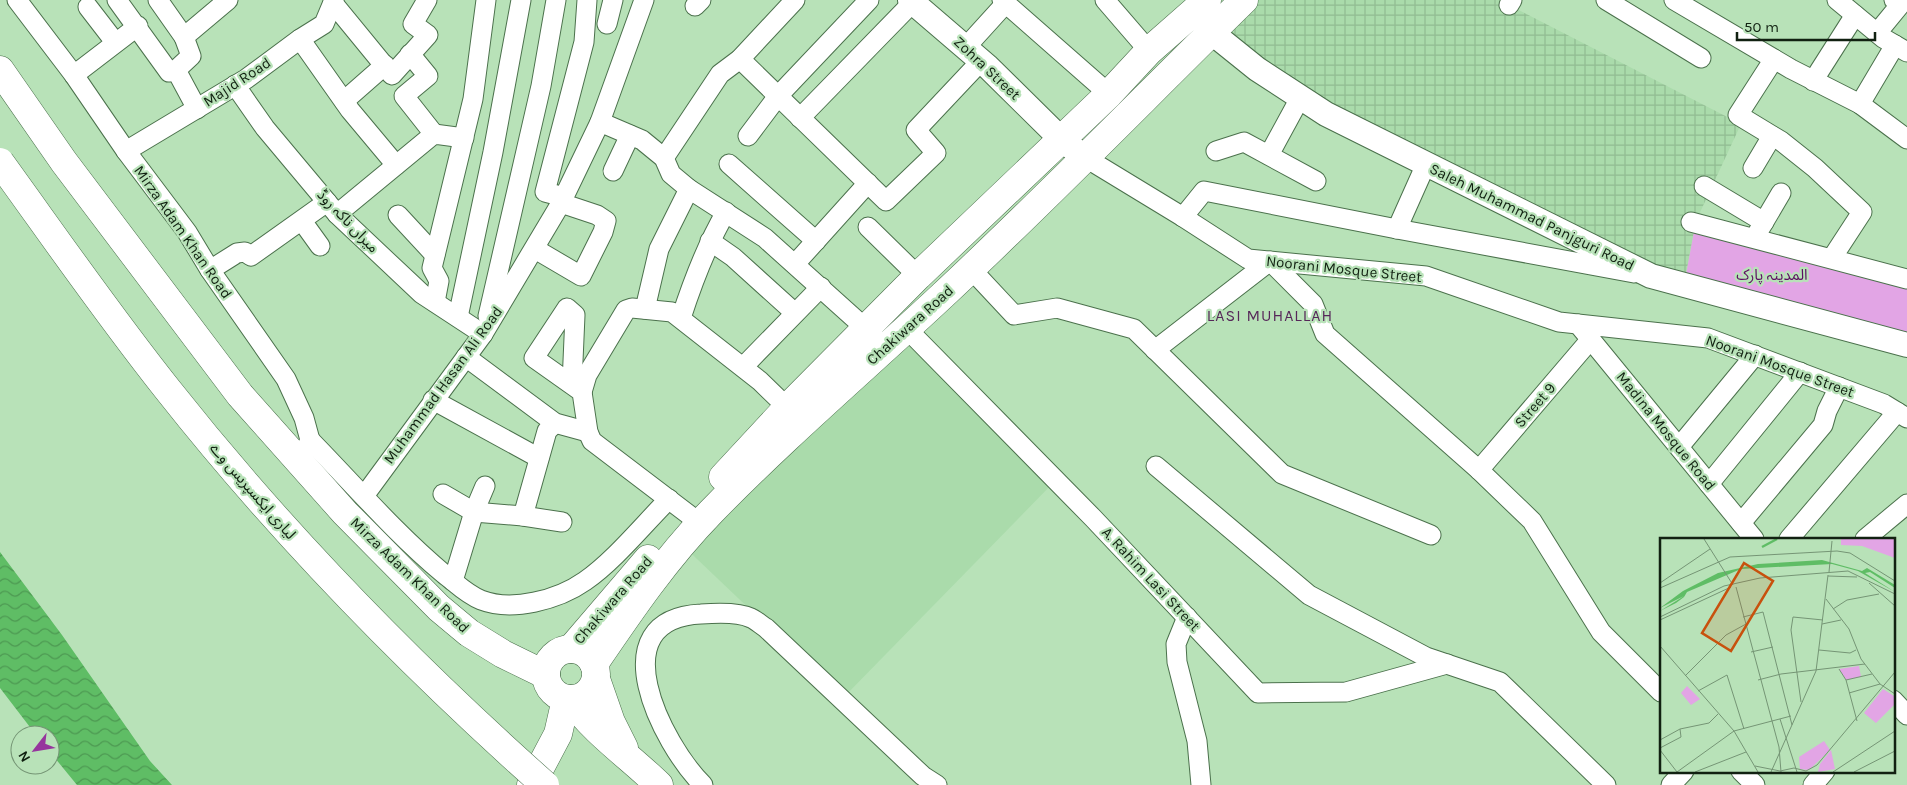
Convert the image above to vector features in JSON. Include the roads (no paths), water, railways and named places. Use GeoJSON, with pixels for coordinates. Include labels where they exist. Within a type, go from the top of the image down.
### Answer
{"type":"FeatureCollection","features":[{"type":"Feature","properties":{"kind":"main road","name":"Chakiwara Road"},"geometry":{"type":"LineString","coordinates":[[796,416],[866,328],[1109,94],[1149,51],[1204,15],[1244,0]]}},
{"type":"Feature","properties":{"kind":"main road","name":"Chakiwara Road"},"geometry":{"type":"LineString","coordinates":[[571,649],[685,513],[796,416],[907,329],[1086,158],[1204,15]]}},
{"type":"Feature","properties":{"kind":"main road","name":"Mirza Adam Khan Road"},"geometry":{"type":"LineString","coordinates":[[0,70],[64,162],[240,395],[345,513],[440,608],[469,633],[494,649],[546,675]]}},
{"type":"Feature","properties":{"kind":"main road","name":"لیاری ایکسپریس وے"},"geometry":{"type":"LineString","coordinates":[[0,162],[130,341],[247,485],[329,576],[405,655],[455,704],[545,785]]}},
{"type":"Feature","properties":{"kind":"main road","name":"Chakiwara Road"},"geometry":{"type":"LineString","coordinates":[[595,672],[644,592],[685,513]]}},
{"type":"Feature","properties":{"kind":"main road"},"geometry":{"type":"LineString","coordinates":[[595,672],[589,692],[582,697],[568,699],[558,696],[552,690],[546,675],[547,667],[556,654],[563,650],[571,649],[585,653],[595,672],[611,722],[628,756]]}},
{"type":"Feature","properties":{"kind":"main road"},"geometry":{"type":"LineString","coordinates":[[568,699],[609,743],[628,756],[659,785]]}},
{"type":"Feature","properties":{"kind":"main road"},"geometry":{"type":"LineString","coordinates":[[531,785],[558,734],[568,699]]}},
{"type":"Feature","properties":{"kind":"street","name":"Mirza Adam Khan Road"},"geometry":{"type":"LineString","coordinates":[[17,0],[74,74],[126,151],[187,232],[210,270],[286,379],[304,418],[310,440],[301,460],[312,474]]}},
{"type":"Feature","properties":{"kind":"street"},"geometry":{"type":"LineString","coordinates":[[117,0],[138,26],[169,72],[176,70],[192,56],[184,37],[158,0]]}},
{"type":"Feature","properties":{"kind":"street"},"geometry":{"type":"LineString","coordinates":[[184,37],[228,0]]}},
{"type":"Feature","properties":{"kind":"street"},"geometry":{"type":"LineString","coordinates":[[334,1],[392,75],[428,35],[413,24],[427,0]]}},
{"type":"Feature","properties":{"kind":"street"},"geometry":{"type":"LineString","coordinates":[[434,302],[440,281],[432,268],[473,99],[486,0]]}},
{"type":"Feature","properties":{"kind":"street"},"geometry":{"type":"LineString","coordinates":[[458,318],[493,152],[521,0]]}},
{"type":"Feature","properties":{"kind":"street"},"geometry":{"type":"LineString","coordinates":[[483,334],[541,86],[556,0]]}},
{"type":"Feature","properties":{"kind":"street"},"geometry":{"type":"LineString","coordinates":[[535,249],[581,276],[606,222],[597,215],[545,192],[584,42],[587,0]]}},
{"type":"Feature","properties":{"kind":"street"},"geometry":{"type":"LineString","coordinates":[[607,24],[613,0]]}},
{"type":"Feature","properties":{"kind":"street","name":"Muhammad Hasan Ali Road"},"geometry":{"type":"LineString","coordinates":[[364,496],[483,334],[535,249],[562,200],[600,122],[644,0]]}},
{"type":"Feature","properties":{"kind":"street"},"geometry":{"type":"LineString","coordinates":[[664,158],[720,74],[740,59],[795,0]]}},
{"type":"Feature","properties":{"kind":"street"},"geometry":{"type":"LineString","coordinates":[[748,136],[778,96],[869,0]]}},
{"type":"Feature","properties":{"kind":"street"},"geometry":{"type":"LineString","coordinates":[[1105,0],[1149,51]]}},
{"type":"Feature","properties":{"kind":"street"},"geometry":{"type":"LineString","coordinates":[[1606,0],[1701,58]]}},
{"type":"Feature","properties":{"kind":"street"},"geometry":{"type":"LineString","coordinates":[[1674,0],[1774,59],[1860,104],[1907,139]]}},
{"type":"Feature","properties":{"kind":"street"},"geometry":{"type":"LineString","coordinates":[[1837,0],[1876,33],[1901,49],[1860,104]]}},
{"type":"Feature","properties":{"kind":"street"},"geometry":{"type":"LineString","coordinates":[[1876,33],[1900,5],[1894,0]]}},
{"type":"Feature","properties":{"kind":"street","name":"Majid Road"},"geometry":{"type":"LineString","coordinates":[[126,151],[236,85],[324,24],[334,1]]}},
{"type":"Feature","properties":{"kind":"street"},"geometry":{"type":"LineString","coordinates":[[800,118],[912,1]]}},
{"type":"Feature","properties":{"kind":"street","name":"Zohra Street"},"geometry":{"type":"LineString","coordinates":[[912,1],[973,54],[1061,139],[1086,158]]}},
{"type":"Feature","properties":{"kind":"street"},"geometry":{"type":"LineString","coordinates":[[740,59],[886,201],[936,153],[916,130],[973,54],[1004,2],[1109,94]]}},
{"type":"Feature","properties":{"kind":"street"},"geometry":{"type":"LineString","coordinates":[[88,7],[115,42]]}},
{"type":"Feature","properties":{"kind":"street","name":"Saleh Muhammad Panjguri Road"},"geometry":{"type":"LineString","coordinates":[[1204,15],[1257,69],[1326,114],[1651,276],[1907,345]]}},
{"type":"Feature","properties":{"kind":"street"},"geometry":{"type":"LineString","coordinates":[[1814,80],[1855,15]]}},
{"type":"Feature","properties":{"kind":"street"},"geometry":{"type":"LineString","coordinates":[[74,74],[138,26]]}},
{"type":"Feature","properties":{"kind":"street"},"geometry":{"type":"LineString","coordinates":[[300,39],[344,101],[396,165]]}},
{"type":"Feature","properties":{"kind":"street"},"geometry":{"type":"LineString","coordinates":[[410,54],[428,76],[404,96],[434,134],[464,138]]}},
{"type":"Feature","properties":{"kind":"street"},"geometry":{"type":"LineString","coordinates":[[1774,59],[1738,115],[1772,136],[1815,168],[1862,212],[1832,258]]}},
{"type":"Feature","properties":{"kind":"street"},"geometry":{"type":"LineString","coordinates":[[344,101],[385,65]]}},
{"type":"Feature","properties":{"kind":"street"},"geometry":{"type":"LineString","coordinates":[[176,70],[197,108]]}},
{"type":"Feature","properties":{"kind":"street","name":"میراں ناکہ روڈ"},"geometry":{"type":"LineString","coordinates":[[236,85],[264,128],[332,208],[422,294],[483,334]]}},
{"type":"Feature","properties":{"kind":"street"},"geometry":{"type":"LineString","coordinates":[[1269,156],[1300,98]]}},
{"type":"Feature","properties":{"kind":"street"},"geometry":{"type":"LineString","coordinates":[[600,122],[642,140],[664,158],[671,174],[689,189],[765,238],[866,328],[885,348]]}},
{"type":"Feature","properties":{"kind":"street"},"geometry":{"type":"LineString","coordinates":[[210,270],[238,253],[245,252],[251,256],[302,221],[332,208],[396,165],[434,134]]}},
{"type":"Feature","properties":{"kind":"street"},"geometry":{"type":"LineString","coordinates":[[613,172],[630,135]]}},
{"type":"Feature","properties":{"kind":"street"},"geometry":{"type":"LineString","coordinates":[[1753,168],[1772,136]]}},
{"type":"Feature","properties":{"kind":"street"},"geometry":{"type":"LineString","coordinates":[[1216,150],[1244,142],[1316,181]]}},
{"type":"Feature","properties":{"kind":"street","name":"Noorani Mosque Street"},"geometry":{"type":"LineString","coordinates":[[1086,158],[1248,259],[1426,276],[1559,322],[1708,338],[1884,404],[1902,415]]}},
{"type":"Feature","properties":{"kind":"street"},"geometry":{"type":"LineString","coordinates":[[729,164],[816,241]]}},
{"type":"Feature","properties":{"kind":"street"},"geometry":{"type":"LineString","coordinates":[[1396,229],[1426,164]]}},
{"type":"Feature","properties":{"kind":"street"},"geometry":{"type":"LineString","coordinates":[[795,264],[868,183]]}},
{"type":"Feature","properties":{"kind":"street"},"geometry":{"type":"LineString","coordinates":[[1704,186],[1760,230]]}},
{"type":"Feature","properties":{"kind":"street"},"geometry":{"type":"LineString","coordinates":[[645,309],[659,249],[689,189]]}},
{"type":"Feature","properties":{"kind":"street"},"geometry":{"type":"LineString","coordinates":[[1183,217],[1204,191],[1651,276]]}},
{"type":"Feature","properties":{"kind":"street"},"geometry":{"type":"LineString","coordinates":[[1760,230],[1781,193]]}},
{"type":"Feature","properties":{"kind":"street"},"geometry":{"type":"LineString","coordinates":[[681,318],[698,267],[726,212]]}},
{"type":"Feature","properties":{"kind":"street"},"geometry":{"type":"LineString","coordinates":[[398,215],[435,255]]}},
{"type":"Feature","properties":{"kind":"street"},"geometry":{"type":"LineString","coordinates":[[302,221],[320,246]]}},
{"type":"Feature","properties":{"kind":"street"},"geometry":{"type":"LineString","coordinates":[[1691,222],[1760,230],[1832,258],[1907,279]]}},
{"type":"Feature","properties":{"kind":"street"},"geometry":{"type":"LineString","coordinates":[[868,227],[918,276]]}},
{"type":"Feature","properties":{"kind":"street"},"geometry":{"type":"LineString","coordinates":[[710,241],[733,257],[795,313]]}},
{"type":"Feature","properties":{"kind":"street"},"geometry":{"type":"LineString","coordinates":[[1155,350],[1270,261],[1313,304],[1325,334],[1479,470],[1532,521],[1601,632],[1660,691]]}},
{"type":"Feature","properties":{"kind":"street"},"geometry":{"type":"LineString","coordinates":[[971,269],[1014,315],[1057,308],[1134,329],[1282,474],[1431,535]]}},
{"type":"Feature","properties":{"kind":"street"},"geometry":{"type":"LineString","coordinates":[[742,367],[821,287]]}},
{"type":"Feature","properties":{"kind":"street"},"geometry":{"type":"LineString","coordinates":[[310,440],[431,563],[468,594],[482,601],[501,604],[523,604],[542,601],[584,582],[602,567],[685,513],[592,440],[588,432],[577,388],[626,310],[632,308],[672,312],[760,381],[796,416]]}},
{"type":"Feature","properties":{"kind":"street","name":"Madina Mosque Road"},"geometry":{"type":"LineString","coordinates":[[1578,324],[1753,538]]}},
{"type":"Feature","properties":{"kind":"street","name":"A. Rahim Lasi Street"},"geometry":{"type":"LineString","coordinates":[[907,329],[1087,512],[1258,692],[1346,692],[1447,664]]}},
{"type":"Feature","properties":{"kind":"street","name":"Street 9"},"geometry":{"type":"LineString","coordinates":[[1479,470],[1591,339]]}},
{"type":"Feature","properties":{"kind":"street"},"geometry":{"type":"LineString","coordinates":[[1679,447],[1754,355]]}},
{"type":"Feature","properties":{"kind":"street"},"geometry":{"type":"LineString","coordinates":[[466,356],[555,423],[588,432]]}},
{"type":"Feature","properties":{"kind":"street"},"geometry":{"type":"LineString","coordinates":[[1709,484],[1800,372]]}},
{"type":"Feature","properties":{"kind":"street"},"geometry":{"type":"LineString","coordinates":[[1741,523],[1823,425],[1827,411],[1839,387]]}},
{"type":"Feature","properties":{"kind":"street"},"geometry":{"type":"LineString","coordinates":[[434,400],[539,458]]}},
{"type":"Feature","properties":{"kind":"street"},"geometry":{"type":"LineString","coordinates":[[1790,538],[1902,415]]}},
{"type":"Feature","properties":{"kind":"street"},"geometry":{"type":"LineString","coordinates":[[523,516],[547,431],[555,423]]}},
{"type":"Feature","properties":{"kind":"street"},"geometry":{"type":"LineString","coordinates":[[1156,466],[1309,595],[1426,657],[1500,682],[1606,785]]}},
{"type":"Feature","properties":{"kind":"street"},"geometry":{"type":"LineString","coordinates":[[453,582],[474,512],[485,486]]}},
{"type":"Feature","properties":{"kind":"street"},"geometry":{"type":"LineString","coordinates":[[443,494],[474,512],[523,516],[562,522]]}},
{"type":"Feature","properties":{"kind":"street"},"geometry":{"type":"LineString","coordinates":[[1866,538],[1907,504]]}},
{"type":"Feature","properties":{"kind":"street"},"geometry":{"type":"LineString","coordinates":[[703,785],[691,773],[672,747],[655,709],[646,674],[648,644],[656,631],[664,624],[687,616],[717,613],[750,617],[766,628],[923,776],[938,785]]}},
{"type":"Feature","properties":{"kind":"street"},"geometry":{"type":"LineString","coordinates":[[1187,617],[1176,644],[1177,662],[1197,741],[1201,785]]}},
{"type":"Feature","properties":{"kind":"street"},"geometry":{"type":"LineString","coordinates":[[1894,701],[1907,715]]}},
{"type":"Feature","properties":{"kind":"street"},"geometry":{"type":"LineString","coordinates":[[1671,785],[1683,772]]}},
{"type":"Feature","properties":{"kind":"street"},"geometry":{"type":"LineString","coordinates":[[1813,785],[1824,772]]}},
{"type":"Feature","properties":{"kind":"water"},"geometry":{"type":"Polygon","coordinates":[[[0,552],[62,635],[150,761],[172,785],[77,785],[60,764],[60,725],[28,725],[0,688],[0,552]]]}},
{"type":"Feature","properties":{"kind":"district","name":"LASI MUHALLAH"},"geometry":{"type":"Point","coordinates":[1270,315]}},
{"type":"Feature","properties":{"kind":"park label","name":"المدینہ پارک"},"geometry":{"type":"Point","coordinates":[1772,275]}}]}
